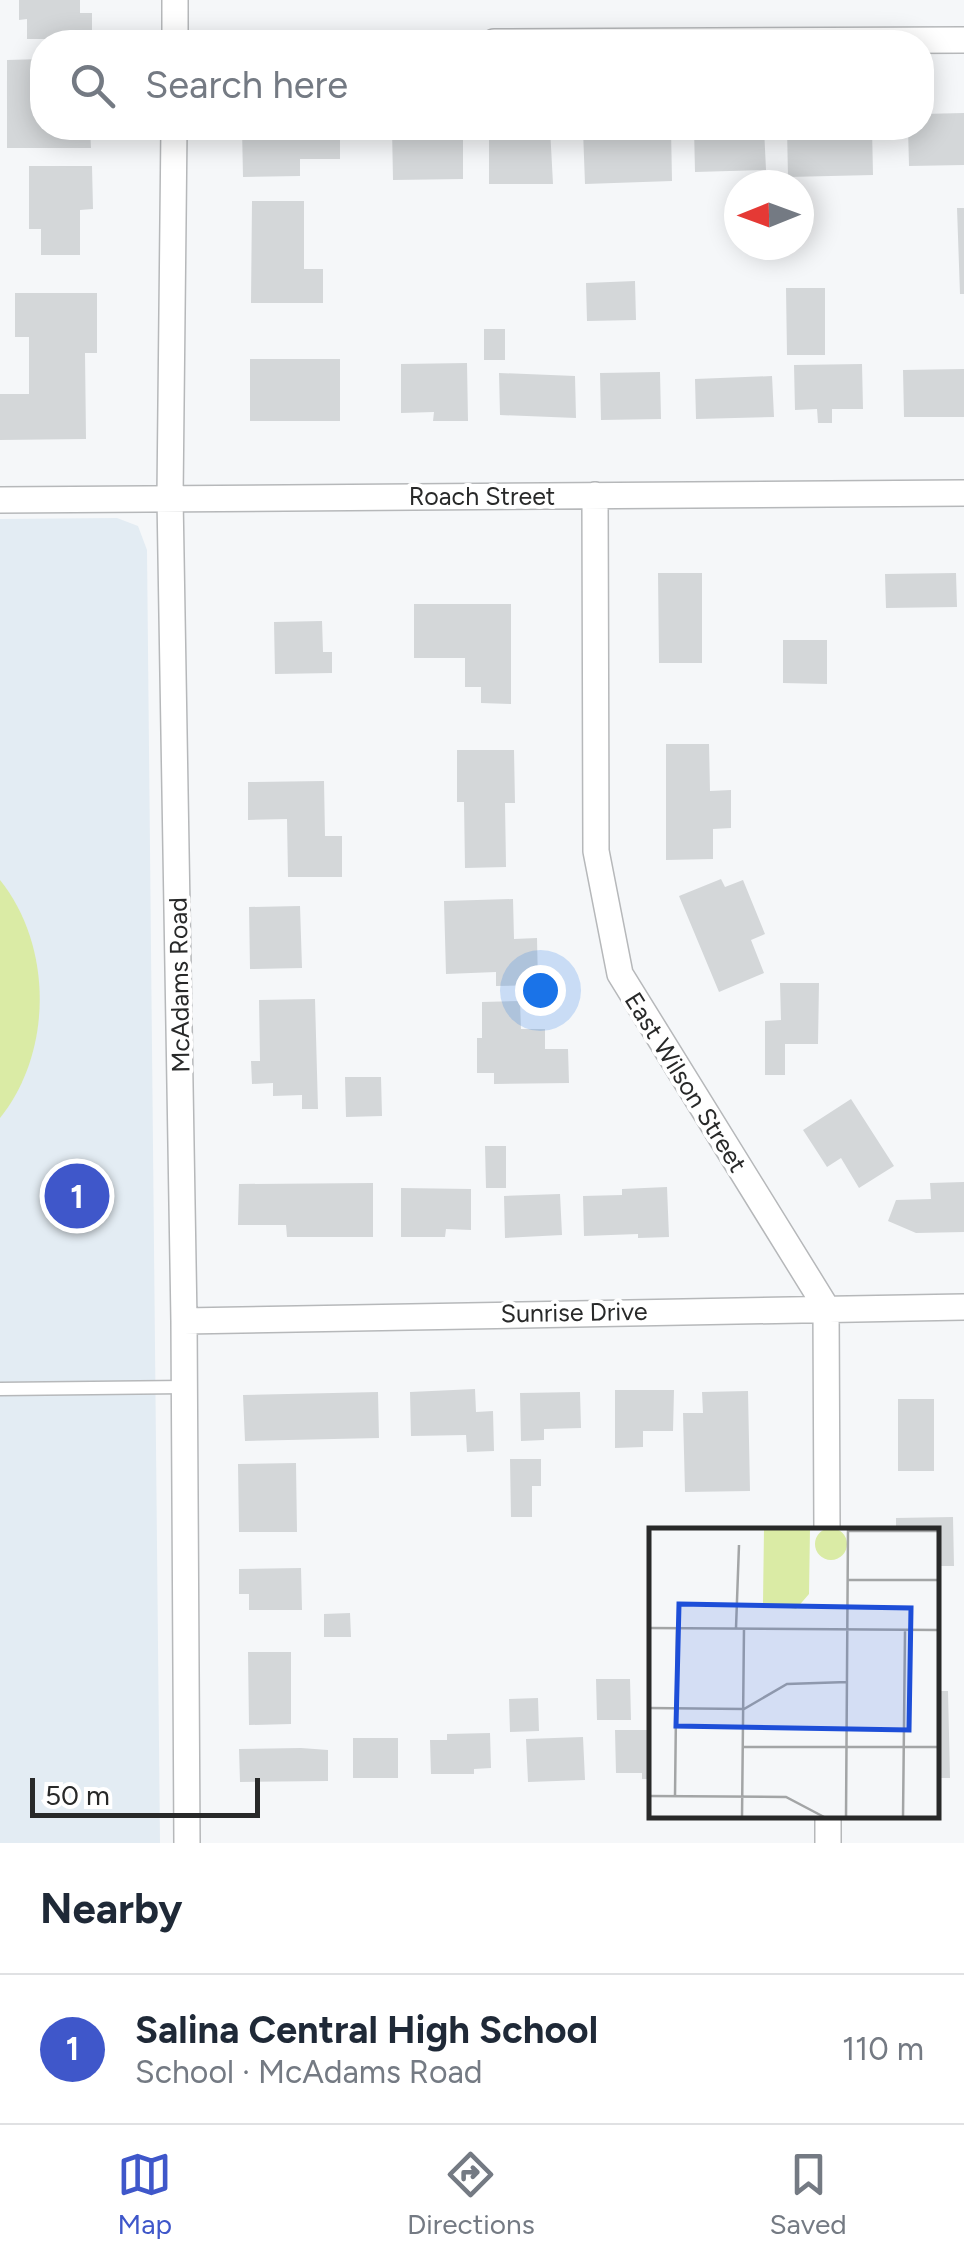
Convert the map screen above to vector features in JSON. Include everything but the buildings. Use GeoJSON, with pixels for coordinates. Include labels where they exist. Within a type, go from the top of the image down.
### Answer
{"type":"FeatureCollection","features":[{"type":"Feature","properties":{"kind":"street"},"geometry":{"type":"LineString","coordinates":[[175,0],[176,30]]}},
{"type":"Feature","properties":{"kind":"street"},"geometry":{"type":"LineString","coordinates":[[934,40],[964,40]]}},
{"type":"Feature","properties":{"kind":"street","name":"McAdams Road"},"geometry":{"type":"LineString","coordinates":[[174,140],[170,497],[184,1321],[187,1843]]}},
{"type":"Feature","properties":{"kind":"street","name":"Roach Street"},"geometry":{"type":"LineString","coordinates":[[0,500],[964,492]]}},
{"type":"Feature","properties":{"kind":"street","name":"East Wilson Street"},"geometry":{"type":"LineString","coordinates":[[596,496],[596,851],[620,974],[826,1307]]}},
{"type":"Feature","properties":{"kind":"street"},"geometry":{"type":"LineString","coordinates":[[826,1307],[827,1528]]}},
{"type":"Feature","properties":{"kind":"street","name":"Sunrise Drive"},"geometry":{"type":"LineString","coordinates":[[184,1321],[964,1307]]}},
{"type":"Feature","properties":{"kind":"lane"},"geometry":{"type":"LineString","coordinates":[[0,1390],[184,1387]]}},
{"type":"Feature","properties":{"kind":"shaded area"},"geometry":{"type":"Polygon","coordinates":[[[117,518],[138,526],[147,550],[160,1843],[0,1843],[0,519],[117,518]]]}},
{"type":"Feature","properties":{"kind":"green space"},"geometry":{"type":"Polygon","coordinates":[[[0,880],[30,936],[40,999],[30,1062],[0,1118],[0,880]]]}},
{"type":"Feature","properties":{"kind":"place","name":"Salina Central High School"},"geometry":{"type":"Point","coordinates":[77,1196]}}]}
